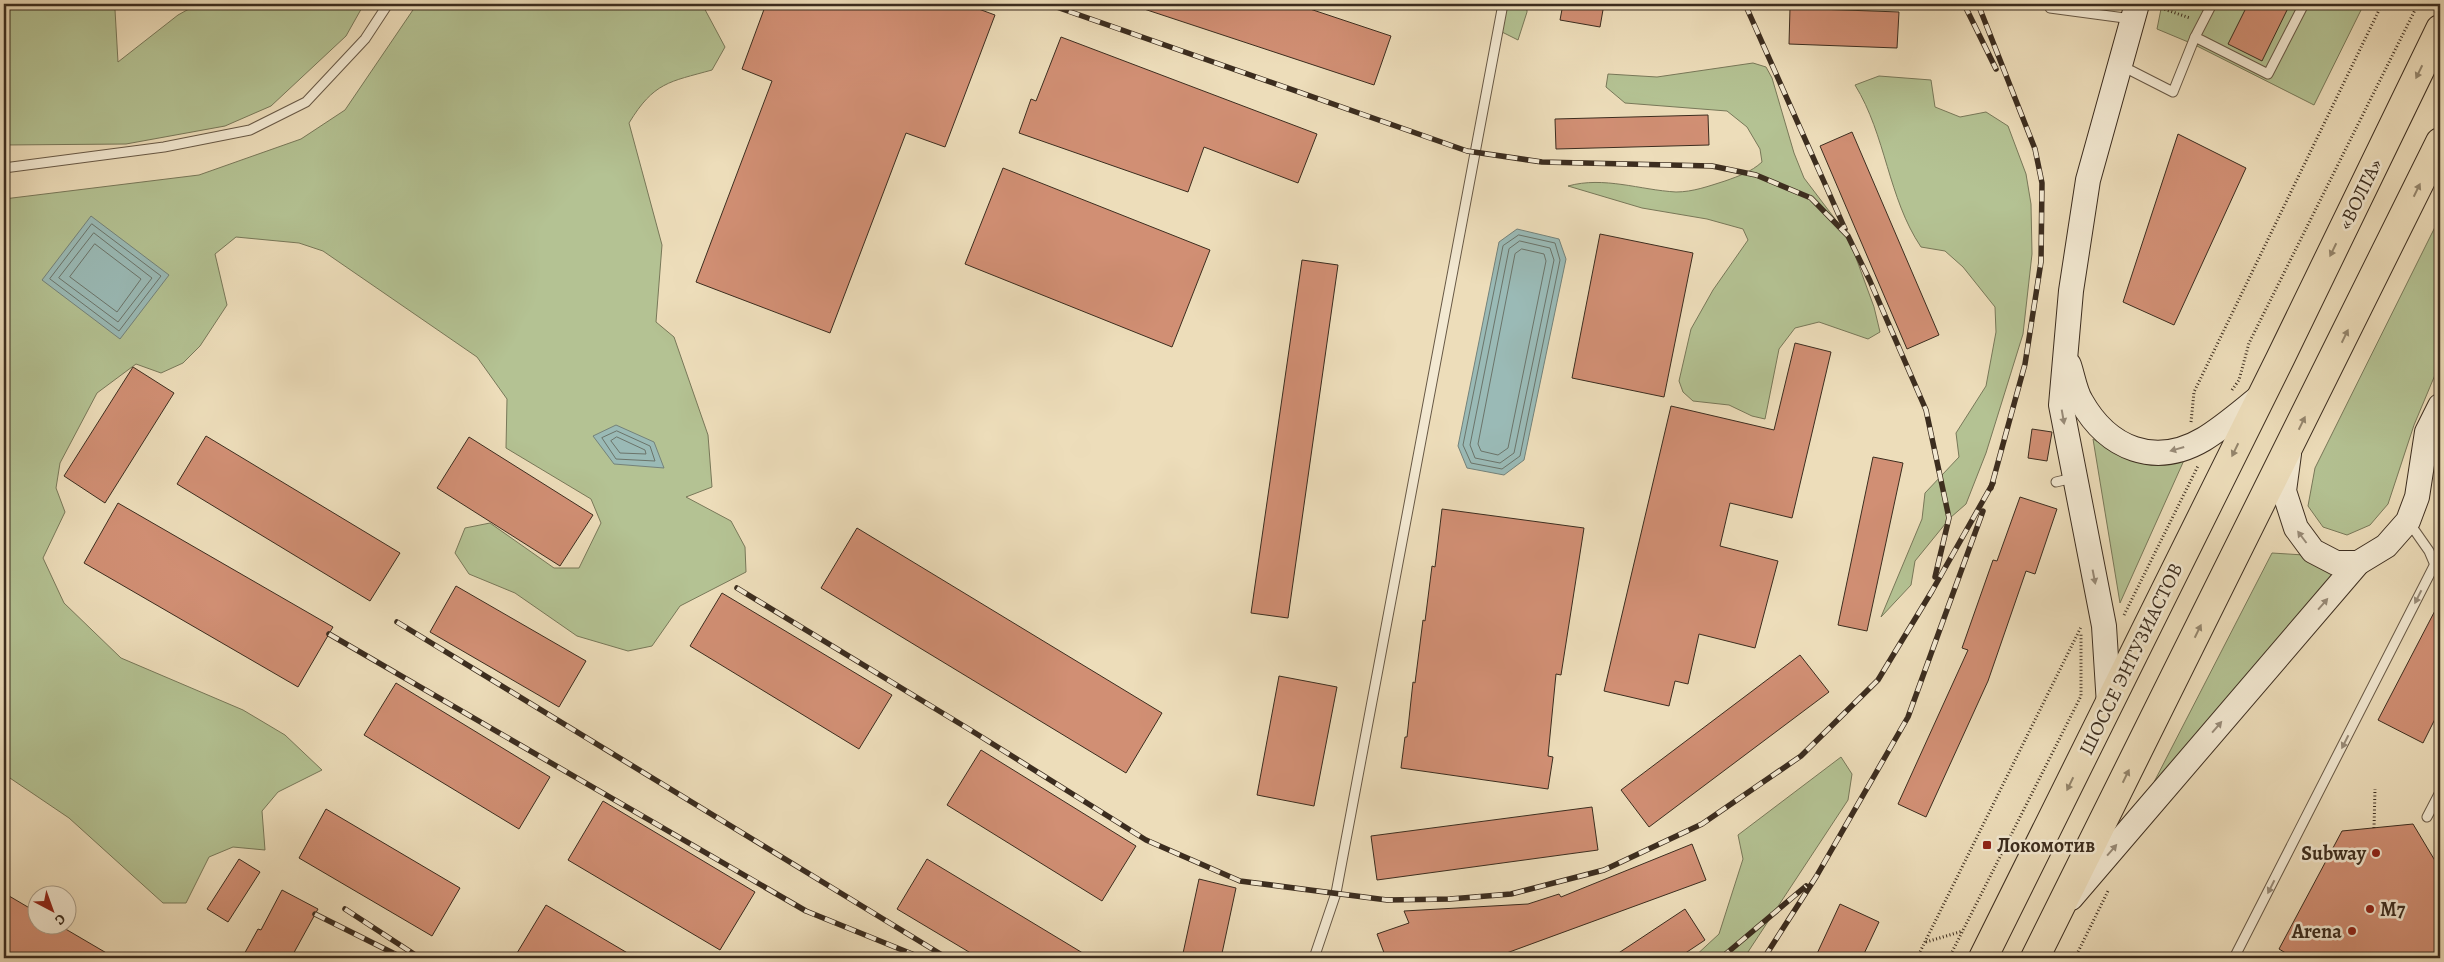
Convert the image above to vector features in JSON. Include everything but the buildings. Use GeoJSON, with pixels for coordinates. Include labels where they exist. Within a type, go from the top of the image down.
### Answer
{"type":"FeatureCollection","features":[{"type":"Feature","properties":{"kind":"highway","name":"«ВОЛГА»"},"geometry":{"type":"LineString","coordinates":[[2280,359],[2440,29]]}},
{"type":"Feature","properties":{"kind":"highway"},"geometry":{"type":"LineString","coordinates":[[2035,958],[2324,380],[2440,142]]}},
{"type":"Feature","properties":{"kind":"highway","name":"ШОССЕ ЭНТУЗИАСТОВ"},"geometry":{"type":"LineString","coordinates":[[1983,958],[2280,359]]}},
{"type":"Feature","properties":{"kind":"street"},"geometry":{"type":"LineString","coordinates":[[2109,704],[2104,626],[2066,480],[2061,405],[2062,341],[2088,180],[2120,65],[2141,9]]}},
{"type":"Feature","properties":{"kind":"street"},"geometry":{"type":"LineString","coordinates":[[2062,341],[2080,400],[2094,421],[2110,436],[2146,454],[2172,451],[2196,443],[2262,395]]}},
{"type":"Feature","properties":{"kind":"street"},"geometry":{"type":"LineString","coordinates":[[2057,914],[2358,563],[2386,546],[2408,521],[2417,498],[2427,432],[2440,406]]}},
{"type":"Feature","properties":{"kind":"street"},"geometry":{"type":"LineString","coordinates":[[2290,447],[2284,491],[2296,528],[2312,551],[2336,564],[2358,563]]}},
{"type":"Feature","properties":{"kind":"lane"},"geometry":{"type":"LineString","coordinates":[[4,168],[164,147],[250,130],[306,102],[365,39],[388,4]]}},
{"type":"Feature","properties":{"kind":"lane"},"geometry":{"type":"LineString","coordinates":[[1314,958],[1336,893],[1503,4]]}},
{"type":"Feature","properties":{"kind":"lane"},"geometry":{"type":"LineString","coordinates":[[2120,65],[2173,92],[2195,37],[2212,4]]}},
{"type":"Feature","properties":{"kind":"lane"},"geometry":{"type":"LineString","coordinates":[[2195,37],[2268,74],[2304,4]]}},
{"type":"Feature","properties":{"kind":"lane"},"geometry":{"type":"LineString","coordinates":[[2050,5],[2141,9]]}},
{"type":"Feature","properties":{"kind":"lane"},"geometry":{"type":"LineString","coordinates":[[2408,521],[2429,551],[2435,565]]}},
{"type":"Feature","properties":{"kind":"lane"},"geometry":{"type":"LineString","coordinates":[[2234,958],[2440,554]]}},
{"type":"Feature","properties":{"kind":"lane"},"geometry":{"type":"LineString","coordinates":[[2427,817],[2440,792]]}},
{"type":"Feature","properties":{"kind":"path"},"geometry":{"type":"LineString","coordinates":[[2192,425],[2190,419],[2194,392],[2382,4]]}},
{"type":"Feature","properties":{"kind":"path"},"geometry":{"type":"LineString","coordinates":[[2228,395],[2239,380],[2250,343],[2418,4]]}},
{"type":"Feature","properties":{"kind":"path"},"geometry":{"type":"LineString","coordinates":[[2141,9],[2169,11],[2203,23]]}},
{"type":"Feature","properties":{"kind":"path"},"geometry":{"type":"LineString","coordinates":[[2120,624],[2200,463]]}},
{"type":"Feature","properties":{"kind":"path"},"geometry":{"type":"LineString","coordinates":[[1949,958],[2081,696],[2081,619]]}},
{"type":"Feature","properties":{"kind":"path"},"geometry":{"type":"LineString","coordinates":[[1917,958],[2081,628]]}},
{"type":"Feature","properties":{"kind":"path"},"geometry":{"type":"LineString","coordinates":[[2374,828],[2375,789]]}},
{"type":"Feature","properties":{"kind":"path"},"geometry":{"type":"LineString","coordinates":[[1925,943],[1963,931]]}},
{"type":"Feature","properties":{"kind":"green space"},"geometry":{"type":"Polygon","coordinates":[[[4,4],[113,4],[118,62],[178,15],[198,4],[364,4],[346,36],[271,106],[225,126],[126,144],[4,145],[4,4]]]}},
{"type":"Feature","properties":{"kind":"green space"},"geometry":{"type":"Polygon","coordinates":[[[417,4],[702,4],[725,47],[712,70],[673,81],[655,91],[646,99],[629,123],[662,245],[656,322],[674,337],[708,435],[712,487],[686,497],[731,521],[745,547],[746,572],[680,606],[652,646],[628,651],[577,636],[515,593],[469,574],[455,553],[465,528],[490,523],[554,568],[579,568],[601,523],[591,499],[506,448],[507,399],[477,357],[323,251],[299,243],[236,237],[215,254],[227,305],[200,346],[183,363],[161,373],[136,364],[97,393],[60,463],[56,488],[65,512],[43,558],[64,603],[121,658],[243,710],[285,735],[322,770],[278,792],[262,811],[265,850],[233,847],[209,857],[186,903],[163,903],[69,818],[4,774],[4,199],[199,175],[301,139],[345,110],[417,4]]]}},
{"type":"Feature","properties":{"kind":"green space"},"geometry":{"type":"Polygon","coordinates":[[[1498,4],[1527,4],[1527,12],[1518,40],[1496,29],[1498,4]]]}},
{"type":"Feature","properties":{"kind":"green space"},"geometry":{"type":"Polygon","coordinates":[[[2162,4],[2364,4],[2314,105],[2193,44],[2157,29],[2162,4]]]}},
{"type":"Feature","properties":{"kind":"green space"},"geometry":{"type":"Polygon","coordinates":[[[1753,63],[1766,67],[1772,78],[1794,153],[1804,178],[1848,236],[1874,307],[1880,332],[1868,339],[1819,322],[1795,328],[1779,349],[1765,419],[1752,416],[1729,405],[1693,401],[1683,392],[1679,381],[1691,329],[1713,290],[1748,240],[1743,229],[1707,219],[1642,208],[1568,186],[1595,182],[1682,192],[1725,181],[1754,168],[1762,162],[1760,149],[1747,127],[1727,111],[1625,103],[1606,87],[1608,74],[1657,77],[1753,63]]]}},
{"type":"Feature","properties":{"kind":"green space"},"geometry":{"type":"Polygon","coordinates":[[[1879,76],[1931,80],[1935,107],[1960,117],[1986,112],[2008,126],[2026,174],[2031,204],[2032,254],[2023,334],[1986,453],[1966,504],[1950,518],[1915,561],[1911,585],[1881,617],[1922,519],[1925,493],[1959,457],[1956,433],[1986,386],[1996,332],[1995,307],[1963,267],[1945,251],[1921,247],[1910,228],[1901,208],[1874,125],[1855,85],[1879,76]]]}},
{"type":"Feature","properties":{"kind":"green space"},"geometry":{"type":"Polygon","coordinates":[[[2440,217],[2440,363],[2414,425],[2388,504],[2370,525],[2347,535],[2323,527],[2308,506],[2315,468],[2440,217]]]}},
{"type":"Feature","properties":{"kind":"green space"},"geometry":{"type":"Polygon","coordinates":[[[2093,439],[2109,448],[2185,458],[2120,603],[2093,439]]]}},
{"type":"Feature","properties":{"kind":"green space"},"geometry":{"type":"Polygon","coordinates":[[[2272,553],[2304,555],[2337,576],[2152,786],[2272,553]]]}},
{"type":"Feature","properties":{"kind":"green space"},"geometry":{"type":"Polygon","coordinates":[[[1841,757],[1852,774],[1848,800],[1744,958],[1693,958],[1719,934],[1743,859],[1738,835],[1841,757]]]}},
{"type":"Feature","properties":{"kind":"water"},"geometry":{"type":"Polygon","coordinates":[[[91,216],[169,275],[120,339],[42,280],[91,216]]]}},
{"type":"Feature","properties":{"kind":"water"},"geometry":{"type":"Polygon","coordinates":[[[1517,229],[1559,239],[1566,259],[1524,460],[1504,475],[1467,468],[1458,446],[1499,242],[1517,229]]]}},
{"type":"Feature","properties":{"kind":"water"},"geometry":{"type":"Polygon","coordinates":[[[616,425],[654,442],[664,468],[614,464],[593,436],[616,425]]]}},
{"type":"Feature","properties":{"kind":"railway"},"geometry":{"type":"LineString","coordinates":[[1048,4],[1467,151],[1542,162],[1712,166],[1756,175],[1811,198],[1848,236],[1870,281],[1926,410],[1949,518],[1935,577]]}},
{"type":"Feature","properties":{"kind":"railway"},"geometry":{"type":"LineString","coordinates":[[1745,4],[1845,229]]}},
{"type":"Feature","properties":{"kind":"railway"},"geometry":{"type":"LineString","coordinates":[[1964,4],[1996,69]]}},
{"type":"Feature","properties":{"kind":"railway"},"geometry":{"type":"LineString","coordinates":[[1978,4],[2035,149],[2042,183],[2041,262],[2025,364],[1991,488]]}},
{"type":"Feature","properties":{"kind":"railway"},"geometry":{"type":"LineString","coordinates":[[737,588],[972,731],[1146,840],[1240,881],[1387,900],[1450,899],[1511,894],[1604,870],[1702,824],[1801,756],[1878,680],[1932,591],[1993,483]]}},
{"type":"Feature","properties":{"kind":"railway"},"geometry":{"type":"LineString","coordinates":[[1764,958],[1816,877],[1908,717],[1983,511]]}},
{"type":"Feature","properties":{"kind":"railway"},"geometry":{"type":"LineString","coordinates":[[397,622],[947,958]]}},
{"type":"Feature","properties":{"kind":"railway"},"geometry":{"type":"LineString","coordinates":[[329,634],[806,911],[922,958]]}},
{"type":"Feature","properties":{"kind":"railway"},"geometry":{"type":"LineString","coordinates":[[1721,958],[1806,886]]}},
{"type":"Feature","properties":{"kind":"railway"},"geometry":{"type":"LineString","coordinates":[[345,909],[420,958]]}},
{"type":"Feature","properties":{"kind":"railway"},"geometry":{"type":"LineString","coordinates":[[315,914],[403,958]]}},
{"type":"Feature","properties":{"kind":"place","name":"Локомотив"},"geometry":{"type":"Point","coordinates":[1987,845]}},
{"type":"Feature","properties":{"kind":"place","name":"Subway"},"geometry":{"type":"Point","coordinates":[2376,853]}},
{"type":"Feature","properties":{"kind":"place","name":"М7"},"geometry":{"type":"Point","coordinates":[2370,909]}},
{"type":"Feature","properties":{"kind":"place","name":"Arena"},"geometry":{"type":"Point","coordinates":[2352,931]}}]}
